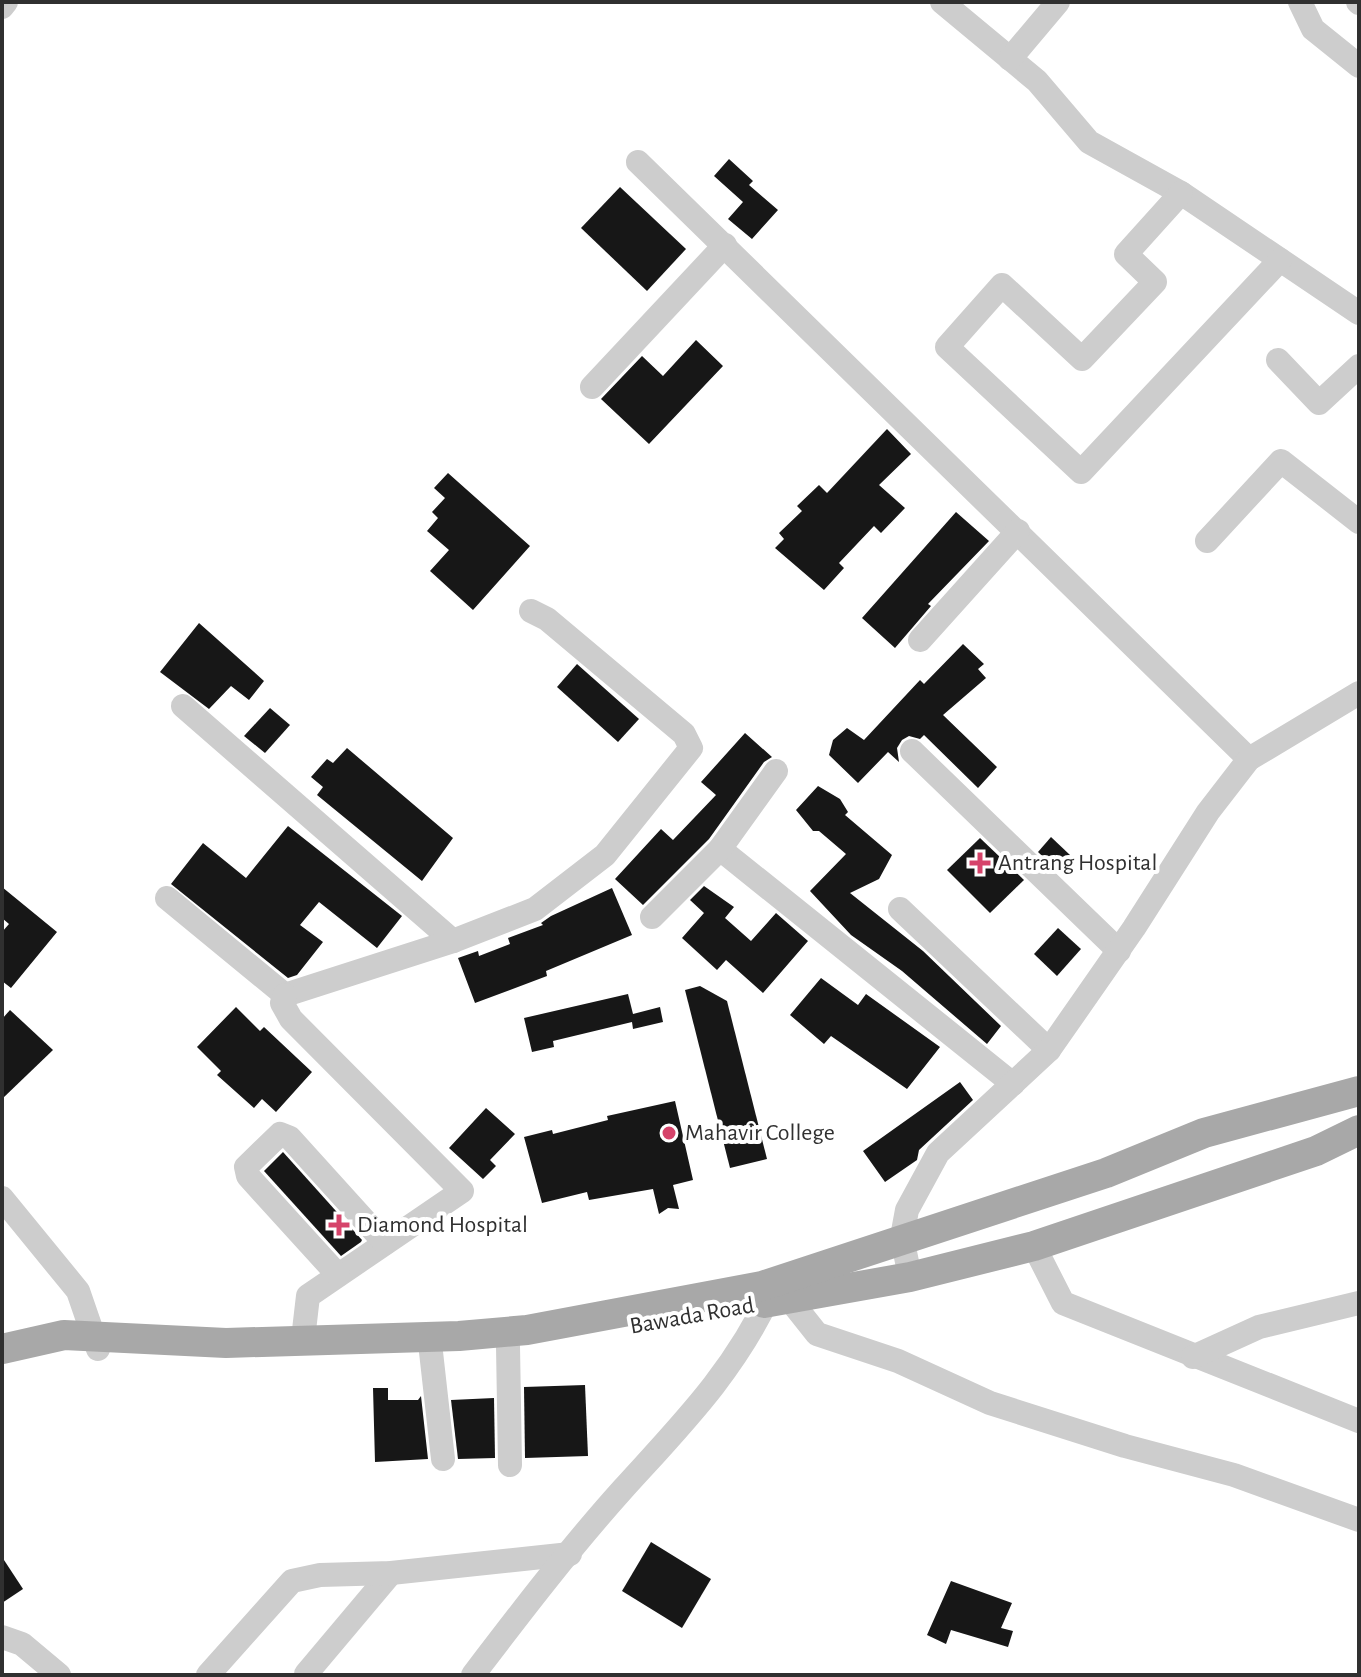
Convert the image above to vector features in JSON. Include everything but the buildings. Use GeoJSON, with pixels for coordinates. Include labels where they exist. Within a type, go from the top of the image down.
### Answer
{"type":"FeatureCollection","features":[{"type":"Feature","properties":{"kind":"main road"},"geometry":{"type":"LineString","coordinates":[[2,1349],[64,1335],[96,1342],[224,1343],[459,1336],[526,1330],[778,1292],[905,1241],[1106,1173],[1204,1133],[1359,1091]]}},
{"type":"Feature","properties":{"kind":"main road","name":"Bawada Road"},"geometry":{"type":"LineString","coordinates":[[2,1367],[96,1342],[135,1353],[430,1343],[508,1346],[778,1292],[910,1277],[1034,1246],[1357,1138]]}},
{"type":"Feature","properties":{"kind":"street"},"geometry":{"type":"LineString","coordinates":[[2,7],[6,2]]}},
{"type":"Feature","properties":{"kind":"street"},"geometry":{"type":"LineString","coordinates":[[942,2],[971,11],[1010,59],[1037,81],[1089,142],[1181,193],[1359,313]]}},
{"type":"Feature","properties":{"kind":"street"},"geometry":{"type":"LineString","coordinates":[[1010,59],[1058,2]]}},
{"type":"Feature","properties":{"kind":"street"},"geometry":{"type":"LineString","coordinates":[[1300,2],[1313,29],[1359,66]]}},
{"type":"Feature","properties":{"kind":"street"},"geometry":{"type":"LineString","coordinates":[[638,162],[1249,759]]}},
{"type":"Feature","properties":{"kind":"street"},"geometry":{"type":"LineString","coordinates":[[1181,193],[1126,254],[1155,282],[1082,359],[1002,285],[947,347],[1081,472],[1280,260]]}},
{"type":"Feature","properties":{"kind":"street"},"geometry":{"type":"LineString","coordinates":[[592,387],[725,245]]}},
{"type":"Feature","properties":{"kind":"street"},"geometry":{"type":"LineString","coordinates":[[1278,360],[1319,403],[1359,366]]}},
{"type":"Feature","properties":{"kind":"street"},"geometry":{"type":"LineString","coordinates":[[1207,541],[1281,461],[1359,522]]}},
{"type":"Feature","properties":{"kind":"street"},"geometry":{"type":"LineString","coordinates":[[920,640],[1018,531]]}},
{"type":"Feature","properties":{"kind":"street"},"geometry":{"type":"LineString","coordinates":[[285,995],[453,941],[535,909],[605,855],[691,748],[684,734],[547,619],[531,611]]}},
{"type":"Feature","properties":{"kind":"street"},"geometry":{"type":"LineString","coordinates":[[910,1277],[902,1237],[910,1201],[938,1153],[1049,1050],[1119,951],[1208,812],[1249,759],[1359,693]]}},
{"type":"Feature","properties":{"kind":"street"},"geometry":{"type":"LineString","coordinates":[[183,706],[453,941]]}},
{"type":"Feature","properties":{"kind":"street"},"geometry":{"type":"LineString","coordinates":[[912,751],[1119,951]]}},
{"type":"Feature","properties":{"kind":"street"},"geometry":{"type":"LineString","coordinates":[[652,917],[720,849],[776,771]]}},
{"type":"Feature","properties":{"kind":"street"},"geometry":{"type":"LineString","coordinates":[[720,849],[1013,1084]]}},
{"type":"Feature","properties":{"kind":"street"},"geometry":{"type":"LineString","coordinates":[[167,898],[285,995]]}},
{"type":"Feature","properties":{"kind":"street"},"geometry":{"type":"LineString","coordinates":[[900,909],[1049,1050]]}},
{"type":"Feature","properties":{"kind":"street"},"geometry":{"type":"LineString","coordinates":[[285,995],[282,1003],[291,1019],[462,1191],[381,1239],[308,1296],[303,1339]]}},
{"type":"Feature","properties":{"kind":"street"},"geometry":{"type":"LineString","coordinates":[[337,1273],[248,1176],[246,1167],[280,1134],[290,1138],[381,1239]]}},
{"type":"Feature","properties":{"kind":"street"},"geometry":{"type":"LineString","coordinates":[[2,1198],[78,1291],[96,1342]]}},
{"type":"Feature","properties":{"kind":"street"},"geometry":{"type":"LineString","coordinates":[[1034,1246],[1063,1303],[1359,1421]]}},
{"type":"Feature","properties":{"kind":"street"},"geometry":{"type":"LineString","coordinates":[[473,1675],[622,1491],[694,1413],[733,1364],[778,1292],[817,1334],[898,1361],[990,1403],[1125,1446],[1234,1475],[1359,1520]]}},
{"type":"Feature","properties":{"kind":"street"},"geometry":{"type":"LineString","coordinates":[[1193,1357],[1259,1327],[1359,1303]]}},
{"type":"Feature","properties":{"kind":"street"},"geometry":{"type":"LineString","coordinates":[[430,1343],[443,1459]]}},
{"type":"Feature","properties":{"kind":"street"},"geometry":{"type":"LineString","coordinates":[[508,1346],[510,1465]]}},
{"type":"Feature","properties":{"kind":"street"},"geometry":{"type":"LineString","coordinates":[[208,1675],[292,1581],[320,1575],[391,1573],[570,1554]]}},
{"type":"Feature","properties":{"kind":"street"},"geometry":{"type":"LineString","coordinates":[[306,1674],[391,1573]]}},
{"type":"Feature","properties":{"kind":"street"},"geometry":{"type":"LineString","coordinates":[[2,1637],[22,1644],[59,1675]]}},
{"type":"Feature","properties":{"kind":"place","name":"Antrang Hospital"},"geometry":{"type":"Point","coordinates":[980,863]}},
{"type":"Feature","properties":{"kind":"place","name":"Mahavir College"},"geometry":{"type":"Point","coordinates":[669,1133]}},
{"type":"Feature","properties":{"kind":"place","name":"Diamond Hospital"},"geometry":{"type":"Point","coordinates":[339,1225]}}]}
